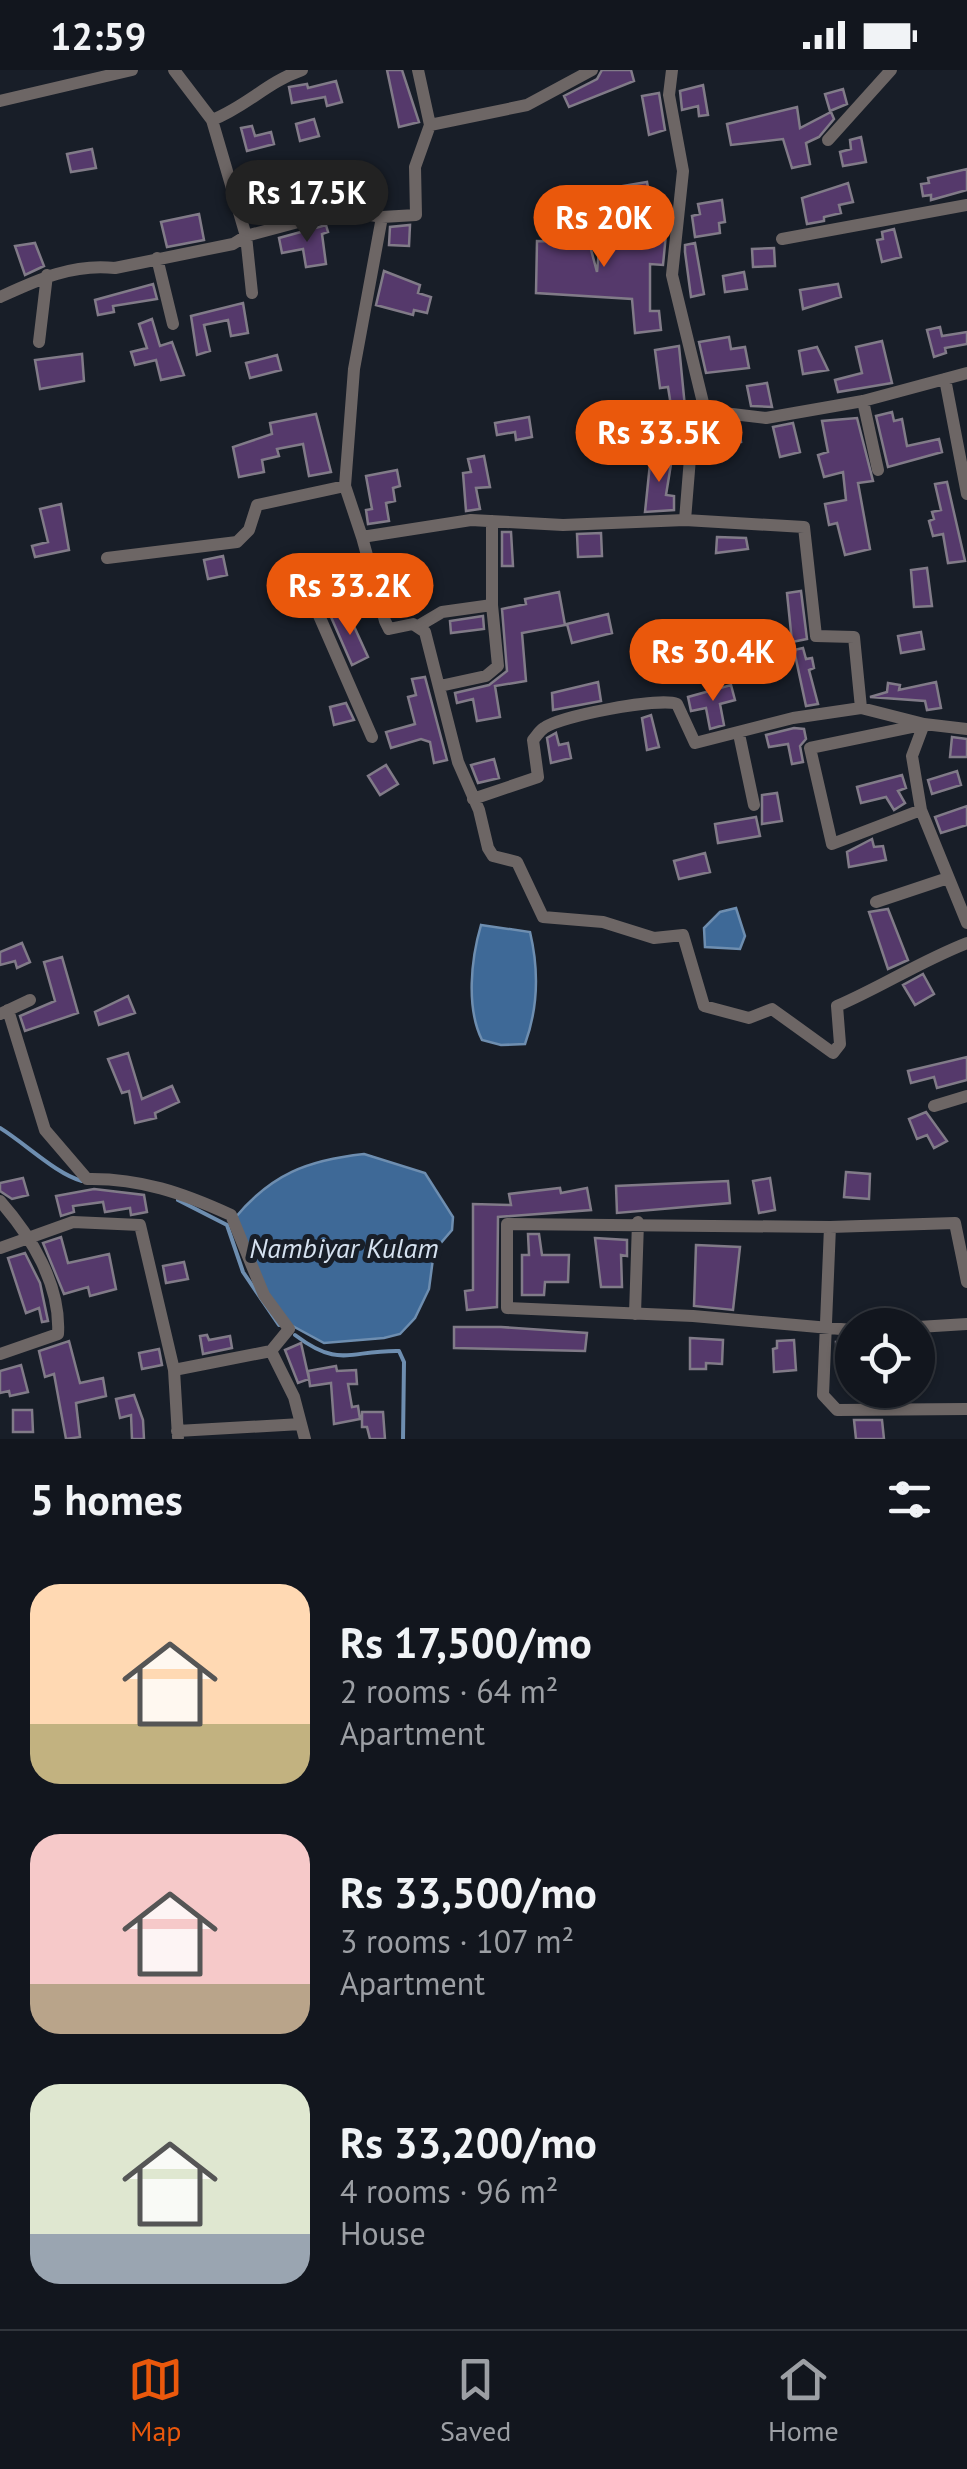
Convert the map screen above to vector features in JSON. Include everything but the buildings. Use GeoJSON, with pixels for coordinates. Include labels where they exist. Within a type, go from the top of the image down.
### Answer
{"type":"FeatureCollection","features":[{"type":"Feature","properties":{"kind":"street"},"geometry":{"type":"LineString","coordinates":[[0,101],[132,70]]}},
{"type":"Feature","properties":{"kind":"street"},"geometry":{"type":"LineString","coordinates":[[174,70],[212,120],[246,236],[252,293]]}},
{"type":"Feature","properties":{"kind":"street"},"geometry":{"type":"LineString","coordinates":[[212,120],[239,109],[272,80],[302,70]]}},
{"type":"Feature","properties":{"kind":"street"},"geometry":{"type":"LineString","coordinates":[[0,297],[47,275],[96,266],[115,268],[233,244],[246,236],[343,210],[382,217],[416,215],[416,167],[430,124],[418,70]]}},
{"type":"Feature","properties":{"kind":"street"},"geometry":{"type":"LineString","coordinates":[[430,124],[527,105],[592,70]]}},
{"type":"Feature","properties":{"kind":"street"},"geometry":{"type":"LineString","coordinates":[[672,70],[670,95],[683,171],[672,275],[714,448],[710,454],[690,458],[685,520]]}},
{"type":"Feature","properties":{"kind":"street"},"geometry":{"type":"LineString","coordinates":[[828,140],[891,70]]}},
{"type":"Feature","properties":{"kind":"street"},"geometry":{"type":"LineString","coordinates":[[782,239],[967,205]]}},
{"type":"Feature","properties":{"kind":"street"},"geometry":{"type":"LineString","coordinates":[[382,217],[354,369],[345,486],[368,536],[377,591],[389,629],[420,625],[442,612],[492,605]]}},
{"type":"Feature","properties":{"kind":"street"},"geometry":{"type":"LineString","coordinates":[[157,258],[173,324]]}},
{"type":"Feature","properties":{"kind":"street"},"geometry":{"type":"LineString","coordinates":[[40,342],[47,275]]}},
{"type":"Feature","properties":{"kind":"street"},"geometry":{"type":"LineString","coordinates":[[707,410],[766,418],[864,400],[967,373]]}},
{"type":"Feature","properties":{"kind":"street"},"geometry":{"type":"LineString","coordinates":[[945,379],[967,494]]}},
{"type":"Feature","properties":{"kind":"street"},"geometry":{"type":"LineString","coordinates":[[864,400],[878,470]]}},
{"type":"Feature","properties":{"kind":"street"},"geometry":{"type":"LineString","coordinates":[[107,558],[237,542],[249,530],[257,505],[345,486]]}},
{"type":"Feature","properties":{"kind":"street"},"geometry":{"type":"LineString","coordinates":[[368,536],[406,528],[492,521],[563,525],[685,520],[804,527],[816,636],[854,637],[861,708]]}},
{"type":"Feature","properties":{"kind":"street"},"geometry":{"type":"LineString","coordinates":[[440,686],[486,676],[498,666],[492,605],[492,521]]}},
{"type":"Feature","properties":{"kind":"street"},"geometry":{"type":"LineString","coordinates":[[372,737],[314,604],[377,591]]}},
{"type":"Feature","properties":{"kind":"street"},"geometry":{"type":"LineString","coordinates":[[420,625],[458,762],[488,848],[493,856],[517,862],[543,917],[603,922],[654,938],[684,935],[704,1006],[749,1018],[772,1009],[833,1053],[840,1044],[837,1006],[910,974],[918,962],[967,943]]}},
{"type":"Feature","properties":{"kind":"street"},"geometry":{"type":"LineString","coordinates":[[473,799],[538,777],[533,740],[544,726],[639,702],[667,700],[677,704],[695,743],[793,718],[861,708],[924,724],[967,729]]}},
{"type":"Feature","properties":{"kind":"street"},"geometry":{"type":"LineString","coordinates":[[924,724],[912,756],[921,810],[967,923]]}},
{"type":"Feature","properties":{"kind":"street"},"geometry":{"type":"LineString","coordinates":[[921,810],[832,844],[810,748],[924,724]]}},
{"type":"Feature","properties":{"kind":"street"},"geometry":{"type":"LineString","coordinates":[[739,734],[754,805]]}},
{"type":"Feature","properties":{"kind":"street"},"geometry":{"type":"LineString","coordinates":[[876,902],[948,878]]}},
{"type":"Feature","properties":{"kind":"street"},"geometry":{"type":"LineString","coordinates":[[30,1000],[4,1012],[45,1130],[87,1178],[124,1178],[181,1192],[231,1215],[264,1295],[290,1330],[272,1351],[174,1370]]}},
{"type":"Feature","properties":{"kind":"street"},"geometry":{"type":"LineString","coordinates":[[934,1106],[967,1096]]}},
{"type":"Feature","properties":{"kind":"street"},"geometry":{"type":"LineString","coordinates":[[0,1202],[30,1236],[59,1316],[58,1334],[0,1354]]}},
{"type":"Feature","properties":{"kind":"street"},"geometry":{"type":"LineString","coordinates":[[0,1248],[73,1222],[140,1225],[174,1370],[178,1435],[302,1424]]}},
{"type":"Feature","properties":{"kind":"street"},"geometry":{"type":"LineString","coordinates":[[635,1314],[638,1222]]}},
{"type":"Feature","properties":{"kind":"street"},"geometry":{"type":"LineString","coordinates":[[835,1331],[507,1308],[508,1224],[954,1224],[967,1282]]}},
{"type":"Feature","properties":{"kind":"street"},"geometry":{"type":"LineString","coordinates":[[830,1226],[824,1395],[837,1410],[967,1409]]}},
{"type":"Feature","properties":{"kind":"street"},"geometry":{"type":"LineString","coordinates":[[935,1326],[967,1324]]}},
{"type":"Feature","properties":{"kind":"street"},"geometry":{"type":"LineString","coordinates":[[272,1351],[294,1398],[306,1439]]}},
{"type":"Feature","properties":{"kind":"water"},"geometry":{"type":"Polygon","coordinates":[[[736,908],[745,936],[740,949],[705,947],[704,928],[720,912],[736,908]]]}},
{"type":"Feature","properties":{"kind":"water"},"geometry":{"type":"Polygon","coordinates":[[[481,925],[530,932],[536,989],[525,1044],[501,1045],[482,1040],[477,1027],[472,983],[481,925]]]}},
{"type":"Feature","properties":{"kind":"water","name":"Nambiyar Kulam"},"geometry":{"type":"Polygon","coordinates":[[[364,1154],[425,1173],[453,1217],[452,1230],[434,1251],[429,1289],[415,1318],[400,1334],[324,1343],[277,1314],[234,1219],[262,1191],[292,1172],[325,1160],[364,1154]]]}},
{"type":"Feature","properties":{"kind":"waterway"},"geometry":{"type":"LineString","coordinates":[[0,1128],[51,1165],[82,1181]]}},
{"type":"Feature","properties":{"kind":"waterway"},"geometry":{"type":"LineString","coordinates":[[178,1200],[227,1225],[243,1272],[279,1325]]}},
{"type":"Feature","properties":{"kind":"waterway"},"geometry":{"type":"LineString","coordinates":[[295,1335],[334,1355],[399,1351],[404,1362],[403,1439]]}}]}
